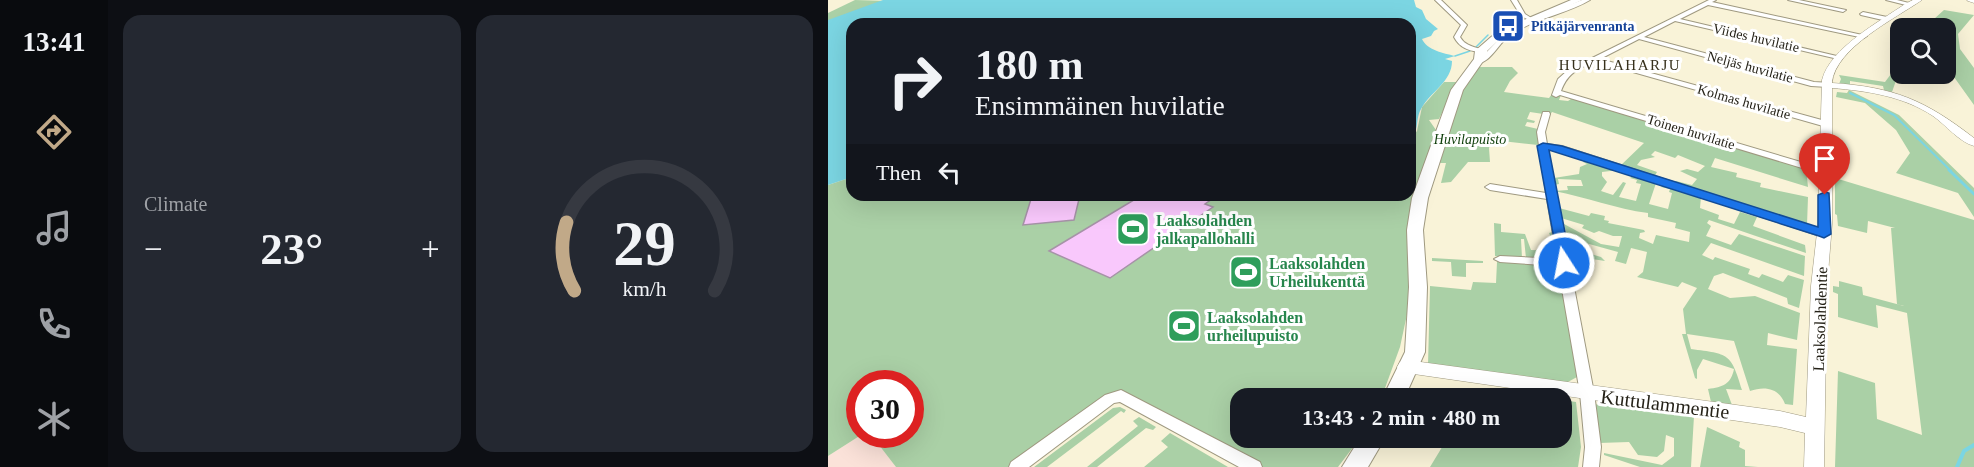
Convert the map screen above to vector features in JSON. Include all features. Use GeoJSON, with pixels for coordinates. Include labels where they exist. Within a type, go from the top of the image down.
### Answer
{"type":"FeatureCollection","features":[{"type":"Feature","properties":{"kind":"main road"},"geometry":{"type":"LineString","coordinates":[[1397,388],[1415,347],[1415,230],[1420,198],[1453,99],[1478,57],[1501,33],[1577,0]]}},
{"type":"Feature","properties":{"kind":"main road"},"geometry":{"type":"LineString","coordinates":[[1354,467],[1366,448]]}},
{"type":"Feature","properties":{"kind":"street"},"geometry":{"type":"LineString","coordinates":[[1437,0],[1464,25],[1457,37],[1459,41],[1485,60],[1500,41],[1515,31],[1587,0]]}},
{"type":"Feature","properties":{"kind":"street"},"geometry":{"type":"LineString","coordinates":[[1514,0],[1523,15],[1531,19]]}},
{"type":"Feature","properties":{"kind":"street"},"geometry":{"type":"LineString","coordinates":[[1791,0],[1844,10]]}},
{"type":"Feature","properties":{"kind":"street"},"geometry":{"type":"LineString","coordinates":[[1889,0],[1914,2]]}},
{"type":"Feature","properties":{"kind":"street"},"geometry":{"type":"LineString","coordinates":[[1593,59],[1710,2],[1864,36]]}},
{"type":"Feature","properties":{"kind":"street"},"geometry":{"type":"LineString","coordinates":[[1838,57],[1887,19],[1914,2]]}},
{"type":"Feature","properties":{"kind":"street"},"geometry":{"type":"LineString","coordinates":[[1863,14],[1887,19]]}},
{"type":"Feature","properties":{"kind":"street","name":"Viides huvilatie"},"geometry":{"type":"LineString","coordinates":[[1674,19],[1838,57]]}},
{"type":"Feature","properties":{"kind":"street","name":"Neljäs huvilatie"},"geometry":{"type":"LineString","coordinates":[[1638,37],[1814,84],[1828,85]]}},
{"type":"Feature","properties":{"kind":"street","name":"Laaksolahdentie"},"geometry":{"type":"LineString","coordinates":[[1814,467],[1828,85],[1829,71],[1838,57]]}},
{"type":"Feature","properties":{"kind":"street","name":"Toinen huvilatie"},"geometry":{"type":"LineString","coordinates":[[1593,59],[1566,73],[1556,93],[1825,172]]}},
{"type":"Feature","properties":{"kind":"street","name":"Kolmas huvilatie"},"geometry":{"type":"LineString","coordinates":[[1593,59],[1826,124]]}},
{"type":"Feature","properties":{"kind":"street"},"geometry":{"type":"LineString","coordinates":[[1828,85],[1882,93],[1913,101],[1949,123],[1974,143]]}},
{"type":"Feature","properties":{"kind":"street"},"geometry":{"type":"LineString","coordinates":[[1546,114],[1541,132],[1587,393],[1593,447],[1591,467]]}},
{"type":"Feature","properties":{"kind":"street"},"geometry":{"type":"LineString","coordinates":[[1543,146],[1558,148],[1824,234]]}},
{"type":"Feature","properties":{"kind":"street"},"geometry":{"type":"LineString","coordinates":[[1490,187],[1552,197]]}},
{"type":"Feature","properties":{"kind":"street"},"geometry":{"type":"LineString","coordinates":[[1500,259],[1564,263]]}},
{"type":"Feature","properties":{"kind":"street","name":"Kuttulammentie"},"geometry":{"type":"LineString","coordinates":[[1406,367],[1780,419],[1816,427]]}},
{"type":"Feature","properties":{"kind":"street"},"geometry":{"type":"LineString","coordinates":[[1017,467],[1110,399],[1121,396],[1254,467]]}},
{"type":"Feature","properties":{"kind":"shaded area"},"geometry":{"type":"Polygon","coordinates":[[[846,445],[846,448],[881,448],[896,467],[828,467],[828,456],[846,445]]]}},
{"type":"Feature","properties":{"kind":"green space"},"geometry":{"type":"Polygon","coordinates":[[[855,0],[889,1],[828,21],[828,13],[855,0]]]}},
{"type":"Feature","properties":{"kind":"green space"},"geometry":{"type":"Polygon","coordinates":[[[1944,10],[1974,15],[1958,34],[1960,49],[1974,68],[1974,105],[1956,80],[1956,18],[1935,18],[1944,10]]]}},
{"type":"Feature","properties":{"kind":"green space","name":"Huvilapuisto"},"geometry":{"type":"Polygon","coordinates":[[[1477,67],[1512,67],[1518,73],[1504,92],[1549,98],[1552,94],[1561,95],[1559,100],[1568,101],[1574,97],[1806,168],[1808,187],[1715,158],[1711,167],[1737,173],[1736,177],[1761,183],[1760,187],[1808,197],[1807,225],[1673,184],[1676,181],[1692,185],[1697,179],[1680,171],[1687,169],[1698,172],[1705,166],[1678,155],[1675,158],[1655,151],[1651,155],[1655,157],[1641,160],[1637,165],[1657,172],[1653,179],[1619,167],[1644,143],[1552,112],[1550,115],[1530,112],[1527,119],[1535,121],[1534,123],[1527,122],[1525,126],[1538,129],[1538,145],[1493,140],[1489,148],[1490,162],[1468,162],[1451,182],[1441,183],[1446,163],[1440,163],[1459,95],[1477,67]]]}},
{"type":"Feature","properties":{"kind":"green space"},"geometry":{"type":"Polygon","coordinates":[[[1839,75],[1885,82],[1890,75],[1890,84],[1895,84],[1892,92],[1884,90],[1883,86],[1850,81],[1850,85],[1839,84],[1841,79],[1839,75]]]}},
{"type":"Feature","properties":{"kind":"green space","name":"Laaksolahden urheilupuisto"},"geometry":{"type":"Polygon","coordinates":[[[1444,82],[1457,82],[1439,119],[1429,120],[1436,130],[1409,232],[1409,305],[1400,347],[1385,388],[1230,388],[1230,448],[1352,448],[1338,467],[1254,467],[1121,396],[1017,467],[896,467],[881,448],[924,448],[924,370],[846,370],[846,445],[828,456],[828,185],[846,179],[846,201],[1416,201],[1417,131],[1422,107],[1444,82]]]}},
{"type":"Feature","properties":{"kind":"green space"},"geometry":{"type":"Polygon","coordinates":[[[1849,90],[1899,115],[1974,188],[1974,217],[1958,193],[1896,173],[1910,153],[1896,130],[1865,103],[1836,97],[1837,92],[1847,93],[1849,90]]]}},
{"type":"Feature","properties":{"kind":"green space"},"geometry":{"type":"Polygon","coordinates":[[[1585,159],[1619,170],[1602,172],[1607,182],[1601,191],[1613,195],[1623,182],[1626,183],[1619,197],[1636,201],[1641,184],[1630,178],[1634,175],[1656,183],[1649,204],[1668,209],[1672,193],[1669,192],[1670,189],[1661,187],[1663,185],[1701,197],[1700,208],[1719,215],[1718,219],[1734,224],[1740,212],[1757,217],[1753,226],[1805,245],[1806,253],[1709,220],[1707,223],[1711,226],[1706,236],[1731,245],[1739,234],[1805,256],[1804,276],[1711,243],[1702,255],[1750,269],[1748,274],[1759,278],[1762,274],[1783,282],[1788,275],[1804,280],[1799,308],[1788,304],[1787,298],[1723,273],[1714,276],[1708,289],[1730,298],[1755,296],[1800,313],[1797,340],[1768,333],[1767,345],[1797,349],[1793,405],[1785,404],[1779,395],[1771,390],[1750,391],[1734,341],[1687,334],[1691,349],[1721,354],[1731,362],[1735,369],[1742,390],[1726,389],[1732,405],[1711,402],[1708,389],[1725,384],[1731,378],[1734,369],[1703,359],[1697,370],[1697,379],[1695,378],[1682,334],[1686,334],[1683,309],[1697,288],[1682,282],[1678,287],[1637,277],[1643,272],[1647,252],[1631,248],[1626,264],[1615,261],[1618,252],[1582,242],[1580,246],[1584,252],[1601,257],[1605,261],[1579,257],[1571,252],[1564,224],[1601,244],[1619,247],[1622,236],[1613,236],[1599,231],[1594,233],[1582,228],[1584,225],[1561,218],[1559,208],[1589,216],[1591,213],[1605,216],[1604,220],[1609,221],[1608,223],[1644,230],[1645,232],[1640,233],[1639,238],[1653,244],[1656,235],[1689,242],[1690,232],[1675,228],[1676,223],[1648,217],[1648,213],[1554,191],[1568,190],[1567,186],[1583,186],[1581,180],[1558,179],[1559,184],[1554,185],[1554,178],[1579,174],[1580,167],[1587,164],[1583,162],[1585,159]]]}},
{"type":"Feature","properties":{"kind":"green space"},"geometry":{"type":"Polygon","coordinates":[[[1835,178],[1974,220],[1974,467],[1835,467],[1838,371],[1875,383],[1877,419],[1922,435],[1907,313],[1876,305],[1878,328],[1838,317],[1838,294],[1833,292],[1833,286],[1839,287],[1839,281],[1862,287],[1863,295],[1904,306],[1897,304],[1891,228],[1895,228],[1868,221],[1867,233],[1838,226],[1835,214],[1835,178]]]}},
{"type":"Feature","properties":{"kind":"green space"},"geometry":{"type":"Polygon","coordinates":[[[1494,223],[1501,224],[1501,232],[1525,234],[1531,250],[1555,251],[1554,248],[1546,245],[1545,240],[1552,240],[1549,233],[1555,231],[1558,260],[1526,258],[1524,239],[1521,239],[1522,258],[1495,256],[1494,223]]]}},
{"type":"Feature","properties":{"kind":"green space"},"geometry":{"type":"Polygon","coordinates":[[[1432,258],[1483,261],[1483,263],[1466,263],[1466,277],[1452,276],[1451,262],[1432,261],[1432,258]]]}},
{"type":"Feature","properties":{"kind":"green space"},"geometry":{"type":"Polygon","coordinates":[[[1497,262],[1560,269],[1577,377],[1566,383],[1428,365],[1430,286],[1471,290],[1473,282],[1496,283],[1497,262]]]}},
{"type":"Feature","properties":{"kind":"green space"},"geometry":{"type":"Polygon","coordinates":[[[1572,401],[1576,402],[1581,447],[1578,467],[1430,467],[1442,448],[1572,448],[1572,401]]]}},
{"type":"Feature","properties":{"kind":"green space"},"geometry":{"type":"Polygon","coordinates":[[[1594,404],[1694,416],[1691,467],[1640,467],[1604,455],[1604,453],[1662,465],[1674,456],[1674,438],[1666,435],[1664,451],[1657,457],[1638,455],[1629,442],[1599,443],[1594,404]]]}},
{"type":"Feature","properties":{"kind":"green space"},"geometry":{"type":"Polygon","coordinates":[[[1120,407],[1126,410],[1124,413],[1121,411],[1047,467],[1034,467],[1113,408],[1120,407]]]}},
{"type":"Feature","properties":{"kind":"green space"},"geometry":{"type":"Polygon","coordinates":[[[1139,417],[1156,427],[1153,430],[1146,428],[1097,467],[1087,467],[1138,426],[1133,421],[1139,417]]]}},
{"type":"Feature","properties":{"kind":"green space"},"geometry":{"type":"Polygon","coordinates":[[[1707,427],[1740,442],[1739,447],[1745,450],[1745,466],[1758,467],[1700,467],[1707,427]]]}},
{"type":"Feature","properties":{"kind":"green space"},"geometry":{"type":"Polygon","coordinates":[[[1170,433],[1228,467],[1144,467],[1168,447],[1161,441],[1170,433]]]}},
{"type":"Feature","properties":{"kind":"water"},"geometry":{"type":"Polygon","coordinates":[[[883,0],[1414,0],[1416,7],[1422,10],[1426,19],[1438,29],[1431,36],[1422,39],[1424,43],[1436,50],[1455,56],[1445,59],[1452,61],[1451,68],[1445,81],[1421,109],[1416,127],[1416,18],[846,18],[846,179],[828,185],[828,20],[883,0]]]}},
{"type":"Feature","properties":{"kind":"building"},"geometry":{"type":"Polygon","coordinates":[[[1030,201],[1079,201],[1074,220],[1023,225],[1030,201]]]}},
{"type":"Feature","properties":{"kind":"building","name":"Laaksolahden jalkapallohalli"},"geometry":{"type":"Polygon","coordinates":[[[1132,201],[1209,201],[1205,204],[1213,207],[1110,278],[1049,251],[1132,201]]]}},
{"type":"Feature","properties":{"kind":"waterway"},"geometry":{"type":"LineString","coordinates":[[1475,48],[1488,35]]}},
{"type":"Feature","properties":{"kind":"waterway"},"geometry":{"type":"LineString","coordinates":[[1455,56],[1470,51]]}},
{"type":"Feature","properties":{"kind":"waterway"},"geometry":{"type":"LineString","coordinates":[[1850,93],[1894,115],[1951,171]]}},
{"type":"Feature","properties":{"kind":"waterway"},"geometry":{"type":"LineString","coordinates":[[1949,170],[1974,194]]}},
{"type":"Feature","properties":{"kind":"waterway"},"geometry":{"type":"LineString","coordinates":[[1957,467],[1964,451],[1974,445]]}},
{"type":"Feature","properties":{"kind":"place","name":"Pitkäjärvenranta"},"geometry":{"type":"Point","coordinates":[1508,26]}},
{"type":"Feature","properties":{"kind":"place","name":"Laaksolahden jalkapallohalli"},"geometry":{"type":"Point","coordinates":[1133,229]}},
{"type":"Feature","properties":{"kind":"place","name":"Laaksolahden Urheilukenttä"},"geometry":{"type":"Point","coordinates":[1246,272]}},
{"type":"Feature","properties":{"kind":"place","name":"Laaksolahden urheilupuisto"},"geometry":{"type":"Point","coordinates":[1184,326]}},
{"type":"Feature","properties":{"kind":"district","name":"HUVILAHARJU"},"geometry":{"type":"Point","coordinates":[1620,65]}},
{"type":"Feature","properties":{"kind":"route"},"geometry":{"type":"LineString","coordinates":[[1564,263],[1543,146],[1558,148],[1824,234],[1825,195]]}}]}
